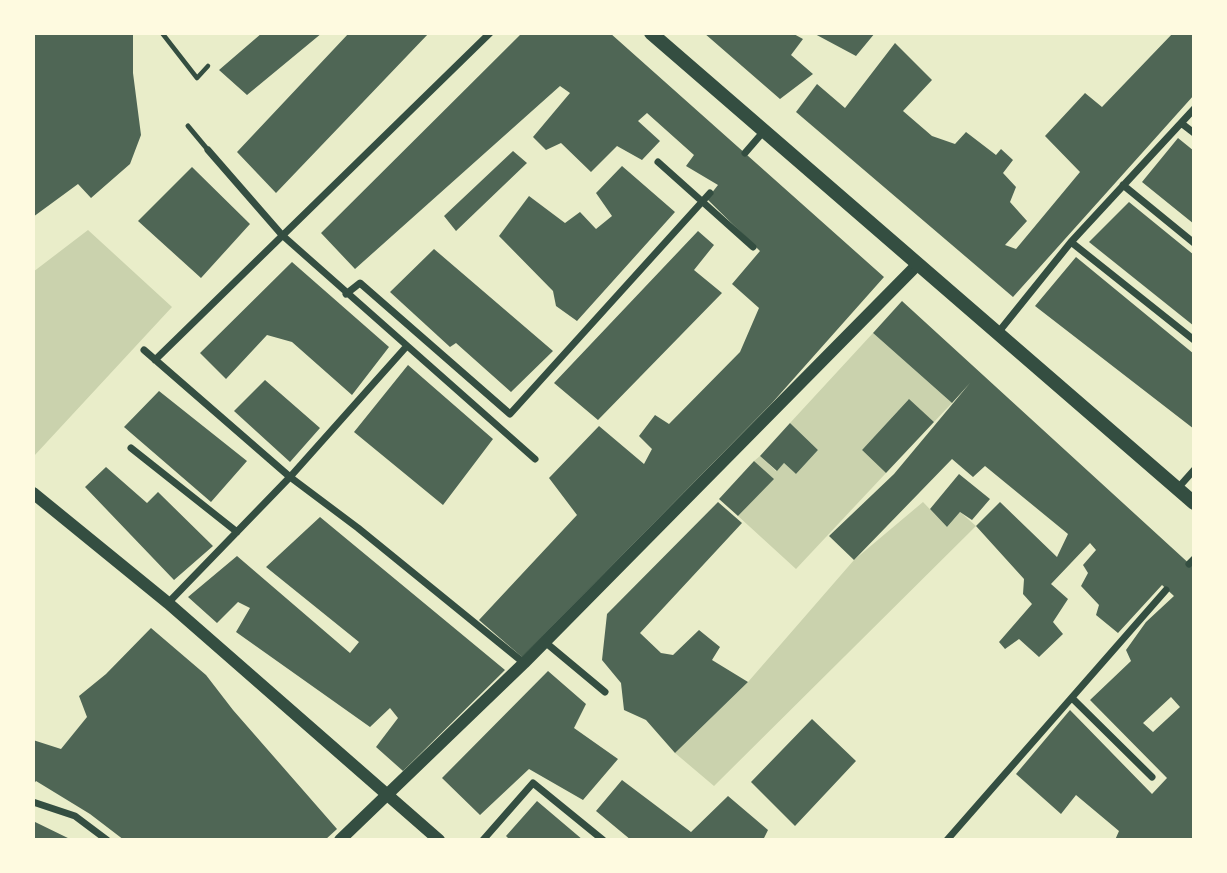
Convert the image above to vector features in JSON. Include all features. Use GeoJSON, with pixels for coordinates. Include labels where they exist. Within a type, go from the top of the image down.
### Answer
{"type":"FeatureCollection","features":[{"type":"Feature","properties":{"kind":"main road"},"geometry":{"type":"LineString","coordinates":[[651,33],[1194,503]]}},
{"type":"Feature","properties":{"kind":"street"},"geometry":{"type":"LineString","coordinates":[[155,360],[490,33]]}},
{"type":"Feature","properties":{"kind":"street"},"geometry":{"type":"LineString","coordinates":[[997,334],[1071,242],[1194,109]]}},
{"type":"Feature","properties":{"kind":"street"},"geometry":{"type":"LineString","coordinates":[[1181,123],[1194,133]]}},
{"type":"Feature","properties":{"kind":"street"},"geometry":{"type":"LineString","coordinates":[[745,153],[764,131]]}},
{"type":"Feature","properties":{"kind":"street"},"geometry":{"type":"LineString","coordinates":[[208,150],[282,235],[535,459]]}},
{"type":"Feature","properties":{"kind":"street"},"geometry":{"type":"LineString","coordinates":[[658,162],[753,247]]}},
{"type":"Feature","properties":{"kind":"street"},"geometry":{"type":"LineString","coordinates":[[1123,185],[1194,243]]}},
{"type":"Feature","properties":{"kind":"street"},"geometry":{"type":"LineString","coordinates":[[346,294],[360,283],[510,414],[710,193]]}},
{"type":"Feature","properties":{"kind":"street"},"geometry":{"type":"LineString","coordinates":[[1071,242],[1194,340]]}},
{"type":"Feature","properties":{"kind":"street"},"geometry":{"type":"LineString","coordinates":[[340,840],[524,663],[918,264]]}},
{"type":"Feature","properties":{"kind":"street"},"geometry":{"type":"LineString","coordinates":[[168,603],[290,477],[406,347]]}},
{"type":"Feature","properties":{"kind":"street"},"geometry":{"type":"LineString","coordinates":[[144,350],[290,477],[358,528],[524,663]]}},
{"type":"Feature","properties":{"kind":"street"},"geometry":{"type":"LineString","coordinates":[[131,448],[237,532]]}},
{"type":"Feature","properties":{"kind":"street"},"geometry":{"type":"LineString","coordinates":[[1177,489],[1194,470]]}},
{"type":"Feature","properties":{"kind":"street"},"geometry":{"type":"LineString","coordinates":[[33,493],[168,603],[389,793],[439,840]]}},
{"type":"Feature","properties":{"kind":"street"},"geometry":{"type":"LineString","coordinates":[[947,840],[1167,590]]}},
{"type":"Feature","properties":{"kind":"street"},"geometry":{"type":"LineString","coordinates":[[545,642],[605,692]]}},
{"type":"Feature","properties":{"kind":"street"},"geometry":{"type":"LineString","coordinates":[[1072,698],[1152,777]]}},
{"type":"Feature","properties":{"kind":"street"},"geometry":{"type":"LineString","coordinates":[[483,840],[533,783],[603,840]]}},
{"type":"Feature","properties":{"kind":"street"},"geometry":{"type":"LineString","coordinates":[[33,802],[75,816],[107,840]]}},
{"type":"Feature","properties":{"kind":"lane"},"geometry":{"type":"LineString","coordinates":[[188,126],[208,150]]}},
{"type":"Feature","properties":{"kind":"path"},"geometry":{"type":"LineString","coordinates":[[162,33],[197,78],[208,66]]}},
{"type":"Feature","properties":{"kind":"green space"},"geometry":{"type":"Polygon","coordinates":[[[88,230],[172,307],[34,456],[33,272],[88,230]]]}},
{"type":"Feature","properties":{"kind":"green space"},"geometry":{"type":"Polygon","coordinates":[[[873,333],[952,403],[934,422],[908,400],[862,450],[886,473],[796,569],[738,516],[773,479],[754,461],[760,456],[776,471],[784,463],[796,474],[818,450],[790,423],[873,333]]]}},
{"type":"Feature","properties":{"kind":"green space"},"geometry":{"type":"Polygon","coordinates":[[[923,502],[947,527],[960,512],[976,526],[714,786],[675,753],[748,682],[854,560],[923,502]]]}},
{"type":"Feature","properties":{"kind":"building"},"geometry":{"type":"Polygon","coordinates":[[[35,33],[133,33],[133,73],[141,135],[130,164],[91,198],[78,184],[33,217],[35,33]]]}},
{"type":"Feature","properties":{"kind":"building"},"geometry":{"type":"Polygon","coordinates":[[[262,33],[322,33],[247,95],[219,70],[262,33]]]}},
{"type":"Feature","properties":{"kind":"building"},"geometry":{"type":"Polygon","coordinates":[[[349,33],[429,33],[276,193],[237,152],[349,33]]]}},
{"type":"Feature","properties":{"kind":"building"},"geometry":{"type":"Polygon","coordinates":[[[522,33],[610,33],[884,277],[772,403],[522,657],[479,620],[577,515],[549,478],[599,426],[644,464],[652,449],[639,436],[655,415],[669,424],[740,352],[759,308],[732,284],[760,251],[707,199],[718,185],[686,166],[694,155],[647,113],[638,121],[660,141],[642,160],[617,146],[591,172],[561,143],[546,150],[533,137],[570,93],[560,86],[355,269],[321,233],[522,33]]]}},
{"type":"Feature","properties":{"kind":"building"},"geometry":{"type":"Polygon","coordinates":[[[704,33],[792,33],[803,39],[791,55],[813,74],[780,99],[704,33]]]}},
{"type":"Feature","properties":{"kind":"building"},"geometry":{"type":"Polygon","coordinates":[[[813,33],[875,33],[856,56],[813,33]]]}},
{"type":"Feature","properties":{"kind":"building"},"geometry":{"type":"Polygon","coordinates":[[[1173,33],[1194,33],[1194,95],[1013,297],[796,112],[817,84],[845,108],[895,43],[932,80],[903,111],[932,136],[955,144],[966,132],[996,155],[1001,149],[1013,160],[1003,173],[1016,187],[1010,202],[1027,221],[1005,245],[1016,249],[1080,172],[1045,136],[1085,93],[1102,107],[1173,33]]]}},
{"type":"Feature","properties":{"kind":"building"},"geometry":{"type":"Polygon","coordinates":[[[1178,138],[1194,151],[1194,224],[1142,182],[1178,138]]]}},
{"type":"Feature","properties":{"kind":"building"},"geometry":{"type":"Polygon","coordinates":[[[513,151],[527,163],[456,231],[444,216],[513,151]]]}},
{"type":"Feature","properties":{"kind":"building"},"geometry":{"type":"Polygon","coordinates":[[[622,166],[675,212],[577,321],[556,306],[553,291],[499,236],[529,196],[565,223],[580,212],[596,229],[612,216],[596,193],[622,166]]]}},
{"type":"Feature","properties":{"kind":"building"},"geometry":{"type":"Polygon","coordinates":[[[192,167],[250,224],[201,278],[138,221],[192,167]]]}},
{"type":"Feature","properties":{"kind":"building"},"geometry":{"type":"Polygon","coordinates":[[[1129,202],[1194,255],[1194,326],[1089,242],[1129,202]]]}},
{"type":"Feature","properties":{"kind":"building"},"geometry":{"type":"Polygon","coordinates":[[[698,231],[714,245],[694,270],[722,293],[598,420],[554,383],[698,231]]]}},
{"type":"Feature","properties":{"kind":"building"},"geometry":{"type":"Polygon","coordinates":[[[434,249],[553,351],[511,392],[456,343],[450,347],[390,292],[434,249]]]}},
{"type":"Feature","properties":{"kind":"building"},"geometry":{"type":"Polygon","coordinates":[[[1076,257],[1194,354],[1194,429],[1035,306],[1076,257]]]}},
{"type":"Feature","properties":{"kind":"building"},"geometry":{"type":"Polygon","coordinates":[[[292,262],[389,347],[352,395],[292,342],[267,335],[226,379],[200,353],[292,262]]]}},
{"type":"Feature","properties":{"kind":"building"},"geometry":{"type":"Polygon","coordinates":[[[902,301],[1194,568],[1194,840],[1115,840],[1119,831],[1076,795],[1061,814],[1016,774],[1070,710],[1152,794],[1167,778],[1090,700],[1131,661],[1126,650],[1146,622],[1174,596],[1162,585],[1118,633],[1096,615],[1099,605],[1081,586],[1088,573],[1083,565],[1096,550],[1090,543],[1051,584],[1068,599],[1053,622],[1063,634],[1039,657],[1019,639],[1005,649],[999,642],[1032,604],[1023,594],[1024,579],[976,526],[1000,502],[1057,557],[1068,534],[985,466],[973,477],[952,459],[854,560],[829,536],[894,474],[970,383],[952,403],[873,333],[902,301]],[[1171,697],[1143,723],[1153,732],[1180,707],[1171,697]]]}},
{"type":"Feature","properties":{"kind":"building"},"geometry":{"type":"Polygon","coordinates":[[[408,365],[493,439],[443,505],[354,432],[408,365]]]}},
{"type":"Feature","properties":{"kind":"building"},"geometry":{"type":"Polygon","coordinates":[[[265,380],[320,428],[290,462],[234,411],[265,380]]]}},
{"type":"Feature","properties":{"kind":"building"},"geometry":{"type":"Polygon","coordinates":[[[159,391],[247,461],[211,502],[124,427],[159,391]]]}},
{"type":"Feature","properties":{"kind":"building"},"geometry":{"type":"Polygon","coordinates":[[[909,399],[934,422],[886,473],[862,450],[909,399]]]}},
{"type":"Feature","properties":{"kind":"building"},"geometry":{"type":"Polygon","coordinates":[[[790,423],[818,450],[796,474],[784,463],[777,471],[760,456],[790,423]]]}},
{"type":"Feature","properties":{"kind":"building"},"geometry":{"type":"Polygon","coordinates":[[[754,461],[774,479],[738,516],[719,499],[754,461]]]}},
{"type":"Feature","properties":{"kind":"building"},"geometry":{"type":"Polygon","coordinates":[[[106,467],[147,503],[158,492],[213,546],[174,580],[85,487],[106,467]]]}},
{"type":"Feature","properties":{"kind":"building"},"geometry":{"type":"Polygon","coordinates":[[[959,474],[990,499],[972,520],[960,512],[947,527],[930,509],[959,474]]]}},
{"type":"Feature","properties":{"kind":"building"},"geometry":{"type":"Polygon","coordinates":[[[718,502],[742,523],[640,633],[661,653],[673,655],[699,630],[720,647],[712,660],[748,682],[675,753],[646,720],[624,710],[621,683],[602,660],[607,614],[718,502]]]}},
{"type":"Feature","properties":{"kind":"building"},"geometry":{"type":"Polygon","coordinates":[[[320,517],[505,670],[403,771],[376,747],[398,718],[390,708],[370,727],[236,632],[250,608],[238,602],[217,623],[188,597],[237,556],[350,653],[359,642],[266,567],[320,517]]]}},
{"type":"Feature","properties":{"kind":"building"},"geometry":{"type":"Polygon","coordinates":[[[151,628],[206,675],[233,710],[337,829],[325,840],[124,840],[90,814],[36,781],[33,785],[33,740],[61,749],[87,717],[79,696],[106,674],[151,628]]]}},
{"type":"Feature","properties":{"kind":"building"},"geometry":{"type":"Polygon","coordinates":[[[548,671],[586,704],[574,728],[618,759],[583,800],[529,769],[480,815],[442,778],[548,671]]]}},
{"type":"Feature","properties":{"kind":"building"},"geometry":{"type":"Polygon","coordinates":[[[812,719],[856,761],[795,826],[751,782],[812,719]]]}},
{"type":"Feature","properties":{"kind":"building"},"geometry":{"type":"Polygon","coordinates":[[[622,780],[691,832],[728,796],[768,830],[763,840],[631,840],[596,811],[622,780]]]}},
{"type":"Feature","properties":{"kind":"building"},"geometry":{"type":"Polygon","coordinates":[[[537,801],[583,840],[510,840],[506,836],[537,801]]]}},
{"type":"Feature","properties":{"kind":"building"},"geometry":{"type":"Polygon","coordinates":[[[33,821],[72,840],[33,840],[33,821]]]}}]}
